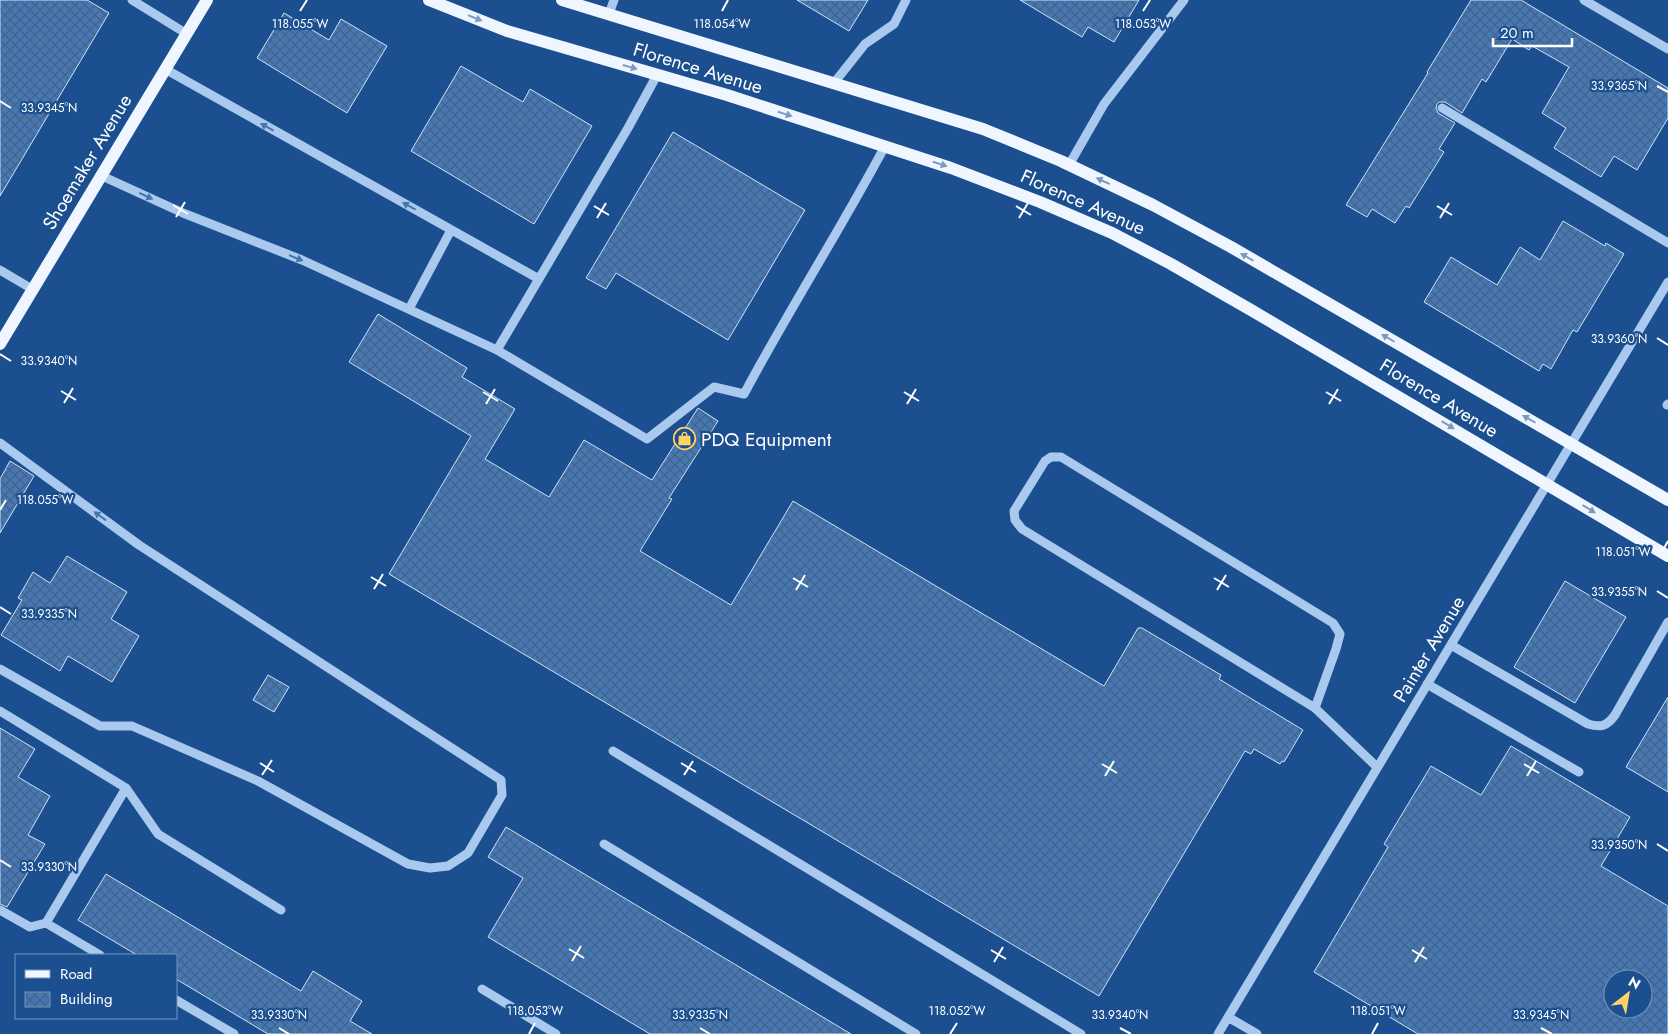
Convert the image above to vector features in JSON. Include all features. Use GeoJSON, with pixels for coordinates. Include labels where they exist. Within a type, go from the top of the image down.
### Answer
{"type":"FeatureCollection","features":[{"type":"Feature","properties":{"kind":"main road","name":"Shoemaker Avenue"},"geometry":{"type":"LineString","coordinates":[[0,344],[207,0]]}},
{"type":"Feature","properties":{"kind":"main road","name":"Florence Avenue"},"geometry":{"type":"LineString","coordinates":[[430,0],[507,30],[657,75],[951,168],[1022,195],[1112,233],[1251,310],[1668,556]]}},
{"type":"Feature","properties":{"kind":"main road","name":"Florence Avenue"},"geometry":{"type":"LineString","coordinates":[[562,0],[983,129],[1069,165],[1153,205],[1231,247],[1668,500]]}},
{"type":"Feature","properties":{"kind":"street"},"geometry":{"type":"LineString","coordinates":[[132,0],[187,34]]}},
{"type":"Feature","properties":{"kind":"street"},"geometry":{"type":"LineString","coordinates":[[609,14],[614,0]]}},
{"type":"Feature","properties":{"kind":"street"},"geometry":{"type":"LineString","coordinates":[[834,83],[865,44],[894,24],[906,0]]}},
{"type":"Feature","properties":{"kind":"street"},"geometry":{"type":"LineString","coordinates":[[1069,165],[1104,104],[1184,0]]}},
{"type":"Feature","properties":{"kind":"street"},"geometry":{"type":"LineString","coordinates":[[1584,0],[1668,49]]}},
{"type":"Feature","properties":{"kind":"street"},"geometry":{"type":"LineString","coordinates":[[165,69],[539,279]]}},
{"type":"Feature","properties":{"kind":"street"},"geometry":{"type":"LineString","coordinates":[[498,350],[657,75]]}},
{"type":"Feature","properties":{"kind":"street"},"geometry":{"type":"LineString","coordinates":[[1442,108],[1668,243]]}},
{"type":"Feature","properties":{"kind":"street"},"geometry":{"type":"LineString","coordinates":[[102,176],[183,213],[302,260],[498,350],[647,439],[714,388],[744,394],[776,334],[853,206],[885,146]]}},
{"type":"Feature","properties":{"kind":"street"},"geometry":{"type":"LineString","coordinates":[[408,309],[451,230]]}},
{"type":"Feature","properties":{"kind":"street"},"geometry":{"type":"LineString","coordinates":[[0,270],[32,289]]}},
{"type":"Feature","properties":{"kind":"street","name":"Painter Avenue"},"geometry":{"type":"LineString","coordinates":[[1218,1034],[1668,282]]}},
{"type":"Feature","properties":{"kind":"street"},"geometry":{"type":"LineString","coordinates":[[0,443],[139,545],[501,780],[502,795],[468,853],[448,866],[430,868],[408,864],[258,781],[132,726],[100,726],[0,669]]}},
{"type":"Feature","properties":{"kind":"street"},"geometry":{"type":"LineString","coordinates":[[1315,708],[1340,634],[1333,623],[1061,457],[1051,457],[1045,461],[1014,511],[1015,520],[1022,529],[1315,708],[1378,767]]}},
{"type":"Feature","properties":{"kind":"street"},"geometry":{"type":"LineString","coordinates":[[1451,645],[1588,724],[1598,727],[1609,724],[1615,715],[1668,622]]}},
{"type":"Feature","properties":{"kind":"street"},"geometry":{"type":"LineString","coordinates":[[1428,684],[1579,772]]}},
{"type":"Feature","properties":{"kind":"street"},"geometry":{"type":"LineString","coordinates":[[0,711],[126,788],[158,834],[281,910]]}},
{"type":"Feature","properties":{"kind":"street"},"geometry":{"type":"LineString","coordinates":[[612,751],[1082,1034]]}},
{"type":"Feature","properties":{"kind":"street"},"geometry":{"type":"LineString","coordinates":[[46,923],[126,788]]}},
{"type":"Feature","properties":{"kind":"street"},"geometry":{"type":"LineString","coordinates":[[604,844],[916,1034]]}},
{"type":"Feature","properties":{"kind":"street"},"geometry":{"type":"LineString","coordinates":[[0,910],[30,927],[46,923],[98,954]]}},
{"type":"Feature","properties":{"kind":"street"},"geometry":{"type":"LineString","coordinates":[[482,989],[556,1034]]}},
{"type":"Feature","properties":{"kind":"street"},"geometry":{"type":"LineString","coordinates":[[178,1001],[234,1034]]}},
{"type":"Feature","properties":{"kind":"street"},"geometry":{"type":"LineString","coordinates":[[1228,1017],[1257,1034]]}},
{"type":"Feature","properties":{"kind":"building"},"geometry":{"type":"Polygon","coordinates":[[[0,0],[87,0],[109,13],[0,196],[0,0]]]}},
{"type":"Feature","properties":{"kind":"building"},"geometry":{"type":"Polygon","coordinates":[[[797,0],[868,0],[849,31],[797,0]]]}},
{"type":"Feature","properties":{"kind":"building"},"geometry":{"type":"Polygon","coordinates":[[[1020,0],[1139,0],[1114,42],[1088,27],[1082,37],[1020,0]]]}},
{"type":"Feature","properties":{"kind":"building"},"geometry":{"type":"Polygon","coordinates":[[[1471,0],[1521,0],[1668,88],[1668,118],[1637,170],[1614,156],[1601,177],[1554,148],[1566,128],[1542,113],[1569,67],[1532,46],[1529,50],[1512,39],[1486,82],[1482,79],[1462,113],[1445,102],[1437,104],[1438,113],[1455,123],[1439,149],[1444,152],[1409,208],[1406,206],[1395,223],[1372,209],[1367,217],[1346,205],[1471,0]]]}},
{"type":"Feature","properties":{"kind":"building"},"geometry":{"type":"Polygon","coordinates":[[[284,13],[329,40],[341,19],[387,46],[347,113],[257,58],[284,13]]]}},
{"type":"Feature","properties":{"kind":"building"},"geometry":{"type":"Polygon","coordinates":[[[461,66],[523,102],[530,89],[592,126],[534,224],[411,151],[461,66]]]}},
{"type":"Feature","properties":{"kind":"building"},"geometry":{"type":"Polygon","coordinates":[[[673,132],[805,210],[728,340],[616,273],[606,289],[586,278],[673,132]]]}},
{"type":"Feature","properties":{"kind":"building"},"geometry":{"type":"Polygon","coordinates":[[[1563,221],[1605,246],[1606,243],[1624,254],[1577,332],[1573,330],[1551,369],[1543,364],[1539,371],[1424,302],[1451,257],[1497,285],[1520,247],[1540,260],[1563,221]]]}},
{"type":"Feature","properties":{"kind":"building"},"geometry":{"type":"Polygon","coordinates":[[[378,314],[467,368],[462,377],[515,409],[485,459],[549,497],[584,440],[652,480],[698,408],[718,421],[669,498],[672,499],[640,551],[731,605],[793,501],[1104,686],[1138,628],[1142,628],[1221,675],[1219,679],[1303,730],[1284,762],[1282,761],[1280,764],[1254,749],[1251,754],[1245,751],[1099,996],[389,574],[471,436],[349,362],[378,314]]]}},
{"type":"Feature","properties":{"kind":"building"},"geometry":{"type":"Polygon","coordinates":[[[10,461],[34,476],[0,533],[0,479],[10,461]]]}},
{"type":"Feature","properties":{"kind":"building"},"geometry":{"type":"Polygon","coordinates":[[[67,556],[127,592],[111,619],[139,636],[112,682],[68,656],[60,671],[1,635],[22,600],[18,598],[33,572],[50,583],[67,556]]]}},
{"type":"Feature","properties":{"kind":"building"},"geometry":{"type":"Polygon","coordinates":[[[1565,581],[1626,617],[1575,703],[1514,667],[1565,581]]]}},
{"type":"Feature","properties":{"kind":"building"},"geometry":{"type":"Polygon","coordinates":[[[268,675],[289,687],[274,712],[253,700],[268,675]]]}},
{"type":"Feature","properties":{"kind":"building"},"geometry":{"type":"Polygon","coordinates":[[[1668,697],[1668,792],[1626,767],[1668,697]]]}},
{"type":"Feature","properties":{"kind":"building"},"geometry":{"type":"Polygon","coordinates":[[[0,728],[35,749],[18,777],[50,796],[28,835],[45,844],[7,907],[0,904],[0,728]]]}},
{"type":"Feature","properties":{"kind":"building"},"geometry":{"type":"Polygon","coordinates":[[[1511,746],[1630,817],[1601,866],[1668,906],[1668,1034],[1418,1034],[1314,972],[1388,847],[1384,844],[1431,766],[1481,795],[1511,746]]]}},
{"type":"Feature","properties":{"kind":"building"},"geometry":{"type":"Polygon","coordinates":[[[506,827],[851,1034],[650,1034],[488,937],[523,878],[488,857],[506,827]]]}},
{"type":"Feature","properties":{"kind":"building"},"geometry":{"type":"Polygon","coordinates":[[[106,874],[301,991],[313,971],[362,1001],[350,1021],[372,1034],[268,1034],[178,980],[178,954],[135,954],[78,920],[106,874]]]}},
{"type":"Feature","properties":{"kind":"place","name":"PDQ Equipment"},"geometry":{"type":"Point","coordinates":[685,439]}}]}
